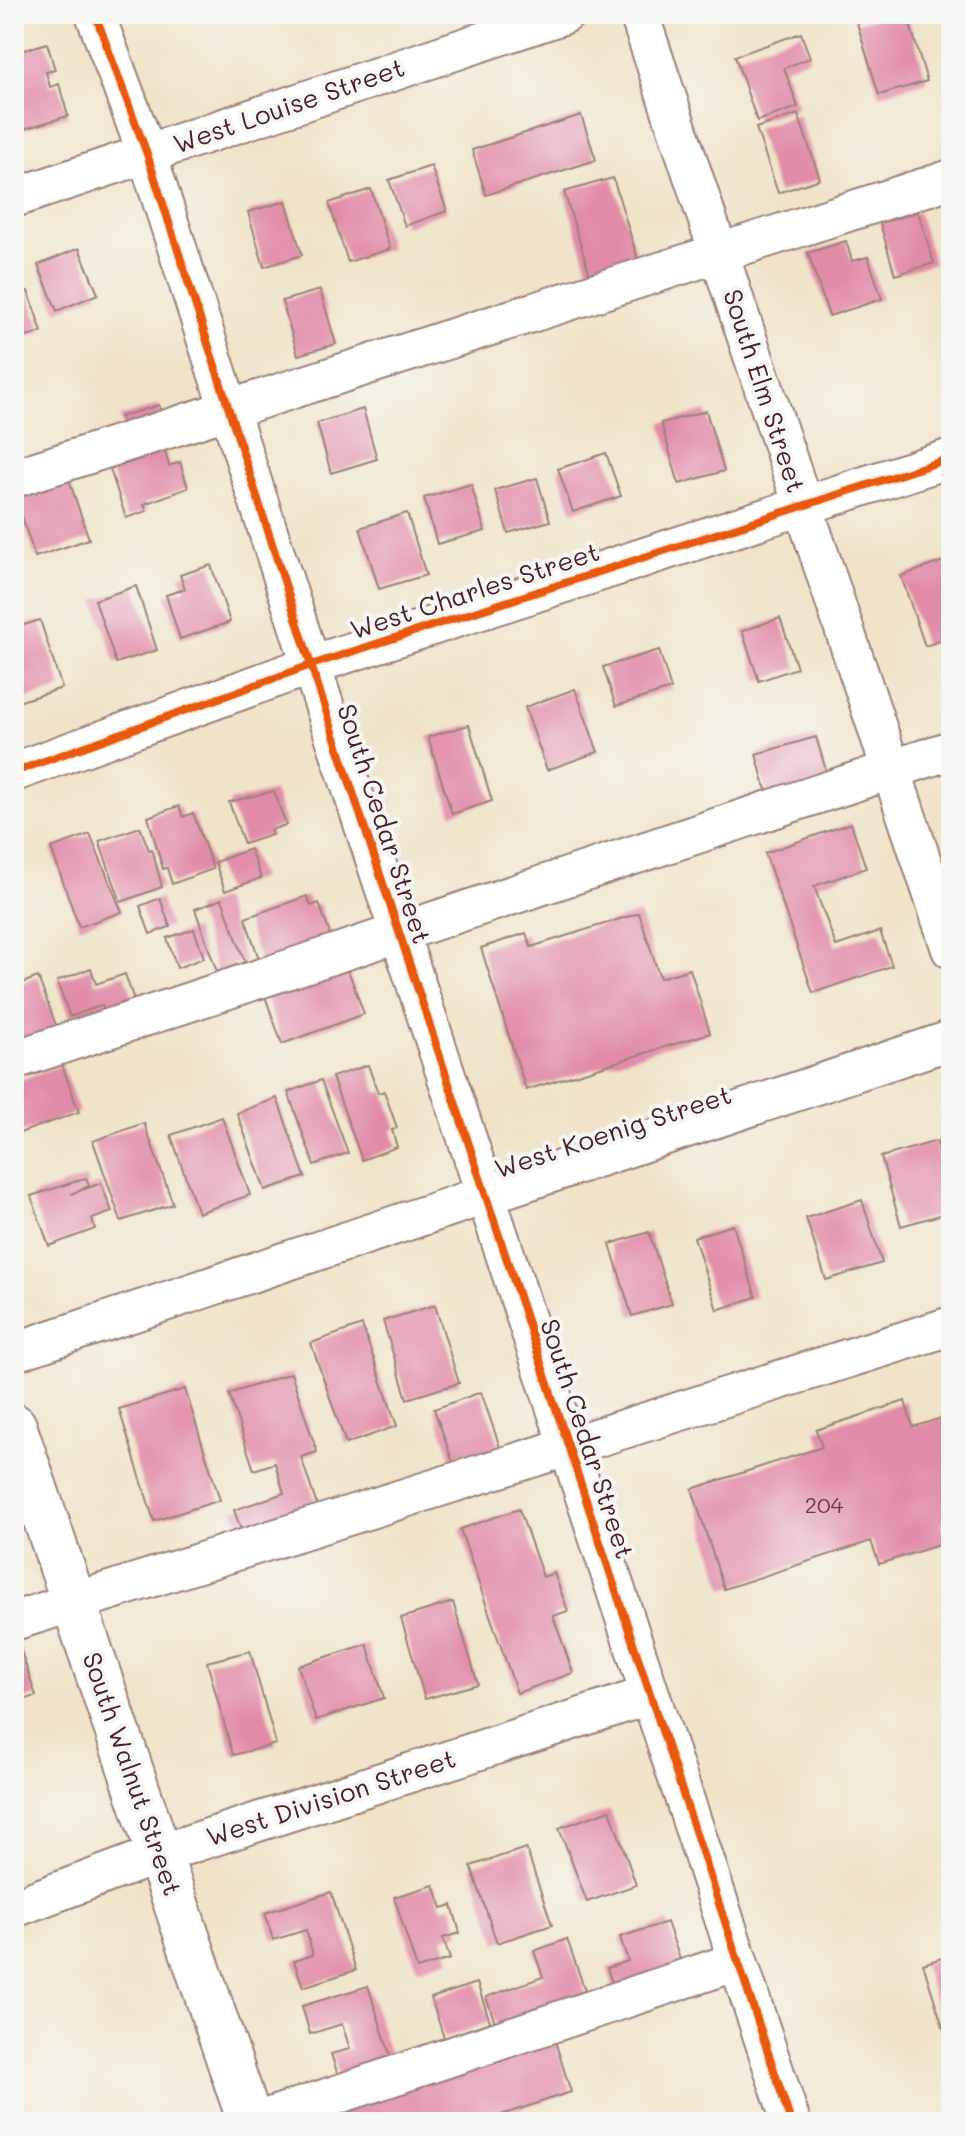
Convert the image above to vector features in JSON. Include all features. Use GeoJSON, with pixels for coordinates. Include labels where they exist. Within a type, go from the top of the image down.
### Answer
{"type":"FeatureCollection","features":[{"type":"Feature","properties":{"kind":"main road","name":"South Walnut Street"},"geometry":{"type":"LineString","coordinates":[[14,1426],[253,2122]]}},
{"type":"Feature","properties":{"kind":"street","name":"South Cedar Street"},"geometry":{"type":"LineString","coordinates":[[95,14],[147,154],[311,665],[650,1695]]}},
{"type":"Feature","properties":{"kind":"street","name":"West Louise Street"},"geometry":{"type":"LineString","coordinates":[[14,198],[565,14]]}},
{"type":"Feature","properties":{"kind":"street","name":"South Elm Street"},"geometry":{"type":"LineString","coordinates":[[639,14],[951,949]]}},
{"type":"Feature","properties":{"kind":"street"},"geometry":{"type":"LineString","coordinates":[[14,478],[951,179]]}},
{"type":"Feature","properties":{"kind":"street","name":"West Charles Street"},"geometry":{"type":"LineString","coordinates":[[14,772],[311,665],[951,458]]}},
{"type":"Feature","properties":{"kind":"street"},"geometry":{"type":"LineString","coordinates":[[14,1060],[951,750]]}},
{"type":"Feature","properties":{"kind":"street","name":"West Koenig Street"},"geometry":{"type":"LineString","coordinates":[[14,1352],[951,1040]]}},
{"type":"Feature","properties":{"kind":"street"},"geometry":{"type":"LineString","coordinates":[[14,1621],[951,1326]]}},
{"type":"Feature","properties":{"kind":"street"},"geometry":{"type":"LineString","coordinates":[[650,1695],[791,2122]]}},
{"type":"Feature","properties":{"kind":"street","name":"West Division Street"},"geometry":{"type":"LineString","coordinates":[[14,1908],[159,1854],[650,1695]]}},
{"type":"Feature","properties":{"kind":"street"},"geometry":{"type":"LineString","coordinates":[[253,2122],[738,1961]]}},
{"type":"Feature","properties":{"kind":"building"},"geometry":{"type":"Polygon","coordinates":[[[889,14],[907,14],[927,81],[879,95],[857,23],[889,14]]]}},
{"type":"Feature","properties":{"kind":"building"},"geometry":{"type":"Polygon","coordinates":[[[801,33],[810,58],[784,68],[798,107],[757,121],[735,56],[801,33]]]}},
{"type":"Feature","properties":{"kind":"building"},"geometry":{"type":"Polygon","coordinates":[[[47,43],[55,70],[46,72],[50,87],[59,84],[68,116],[14,132],[14,53],[47,43]]]}},
{"type":"Feature","properties":{"kind":"building"},"geometry":{"type":"Polygon","coordinates":[[[798,114],[820,179],[778,193],[756,128],[798,114]]]}},
{"type":"Feature","properties":{"kind":"building"},"geometry":{"type":"Polygon","coordinates":[[[581,115],[596,160],[486,195],[472,150],[581,115]]]}},
{"type":"Feature","properties":{"kind":"building"},"geometry":{"type":"Polygon","coordinates":[[[431,166],[447,211],[405,226],[389,180],[431,166]]]}},
{"type":"Feature","properties":{"kind":"building"},"geometry":{"type":"Polygon","coordinates":[[[613,178],[639,263],[591,278],[564,192],[613,178]]]}},
{"type":"Feature","properties":{"kind":"building"},"geometry":{"type":"Polygon","coordinates":[[[371,189],[390,249],[348,262],[329,203],[371,189]]]}},
{"type":"Feature","properties":{"kind":"building"},"geometry":{"type":"Polygon","coordinates":[[[286,201],[302,255],[264,267],[248,212],[286,201]]]}},
{"type":"Feature","properties":{"kind":"building"},"geometry":{"type":"Polygon","coordinates":[[[918,212],[934,263],[895,275],[880,223],[918,212]]]}},
{"type":"Feature","properties":{"kind":"building"},"geometry":{"type":"Polygon","coordinates":[[[846,241],[852,261],[868,257],[882,299],[829,316],[808,253],[846,241]]]}},
{"type":"Feature","properties":{"kind":"building"},"geometry":{"type":"Polygon","coordinates":[[[79,248],[98,294],[57,311],[38,265],[79,248]]]}},
{"type":"Feature","properties":{"kind":"building"},"geometry":{"type":"Polygon","coordinates":[[[320,290],[336,344],[298,355],[282,301],[320,290]]]}},
{"type":"Feature","properties":{"kind":"building"},"geometry":{"type":"Polygon","coordinates":[[[28,291],[42,332],[14,341],[14,296],[28,291]]]}},
{"type":"Feature","properties":{"kind":"building"},"geometry":{"type":"Polygon","coordinates":[[[159,405],[164,420],[125,432],[120,417],[159,405]]]}},
{"type":"Feature","properties":{"kind":"building"},"geometry":{"type":"Polygon","coordinates":[[[363,409],[377,459],[331,473],[317,423],[363,409]]]}},
{"type":"Feature","properties":{"kind":"building"},"geometry":{"type":"Polygon","coordinates":[[[706,411],[724,471],[679,484],[661,423],[706,411]]]}},
{"type":"Feature","properties":{"kind":"building"},"geometry":{"type":"Polygon","coordinates":[[[165,451],[169,466],[180,462],[188,488],[144,504],[147,511],[126,518],[110,469],[165,451]]]}},
{"type":"Feature","properties":{"kind":"building"},"geometry":{"type":"Polygon","coordinates":[[[606,453],[621,496],[573,512],[558,469],[606,453]]]}},
{"type":"Feature","properties":{"kind":"building"},"geometry":{"type":"Polygon","coordinates":[[[537,478],[550,521],[508,533],[495,490],[537,478]]]}},
{"type":"Feature","properties":{"kind":"building"},"geometry":{"type":"Polygon","coordinates":[[[69,480],[89,539],[35,557],[16,498],[69,480]]]}},
{"type":"Feature","properties":{"kind":"building"},"geometry":{"type":"Polygon","coordinates":[[[471,484],[485,531],[437,544],[424,498],[471,484]]]}},
{"type":"Feature","properties":{"kind":"building"},"geometry":{"type":"Polygon","coordinates":[[[407,513],[426,575],[379,589],[360,528],[407,513]]]}},
{"type":"Feature","properties":{"kind":"building"},"geometry":{"type":"Polygon","coordinates":[[[944,561],[951,581],[951,637],[925,646],[901,576],[944,561]]]}},
{"type":"Feature","properties":{"kind":"building"},"geometry":{"type":"Polygon","coordinates":[[[211,565],[230,622],[180,639],[166,595],[185,589],[180,575],[211,565]]]}},
{"type":"Feature","properties":{"kind":"building"},"geometry":{"type":"Polygon","coordinates":[[[136,586],[157,650],[116,663],[95,600],[136,586]]]}},
{"type":"Feature","properties":{"kind":"building"},"geometry":{"type":"Polygon","coordinates":[[[780,618],[797,668],[759,681],[742,631],[780,618]]]}},
{"type":"Feature","properties":{"kind":"building"},"geometry":{"type":"Polygon","coordinates":[[[40,620],[62,688],[18,702],[14,692],[14,628],[40,620]]]}},
{"type":"Feature","properties":{"kind":"building"},"geometry":{"type":"Polygon","coordinates":[[[659,650],[671,689],[616,706],[603,667],[659,650]]]}},
{"type":"Feature","properties":{"kind":"building"},"geometry":{"type":"Polygon","coordinates":[[[575,689],[598,752],[547,770],[525,707],[575,689]]]}},
{"type":"Feature","properties":{"kind":"building"},"geometry":{"type":"Polygon","coordinates":[[[469,725],[492,801],[452,814],[428,737],[469,725]]]}},
{"type":"Feature","properties":{"kind":"building"},"geometry":{"type":"Polygon","coordinates":[[[816,737],[829,780],[768,797],[756,754],[816,737]]]}},
{"type":"Feature","properties":{"kind":"building"},"geometry":{"type":"Polygon","coordinates":[[[274,791],[286,825],[270,830],[272,835],[244,844],[229,802],[274,791]]]}},
{"type":"Feature","properties":{"kind":"building"},"geometry":{"type":"Polygon","coordinates":[[[179,806],[183,817],[193,813],[213,869],[172,884],[167,868],[163,869],[148,817],[179,806]]]}},
{"type":"Feature","properties":{"kind":"building"},"geometry":{"type":"Polygon","coordinates":[[[851,823],[866,868],[814,886],[836,946],[880,931],[892,966],[813,993],[765,853],[851,823]]]}},
{"type":"Feature","properties":{"kind":"building"},"geometry":{"type":"Polygon","coordinates":[[[140,827],[149,850],[152,849],[162,887],[121,902],[99,841],[140,827]]]}},
{"type":"Feature","properties":{"kind":"building"},"geometry":{"type":"Polygon","coordinates":[[[90,834],[122,912],[79,927],[51,848],[90,834]]]}},
{"type":"Feature","properties":{"kind":"building"},"geometry":{"type":"Polygon","coordinates":[[[250,849],[261,878],[225,891],[215,862],[250,849]]]}},
{"type":"Feature","properties":{"kind":"building"},"geometry":{"type":"Polygon","coordinates":[[[307,896],[311,906],[319,903],[331,937],[260,962],[245,918],[307,896]]]}},
{"type":"Feature","properties":{"kind":"building"},"geometry":{"type":"Polygon","coordinates":[[[160,898],[170,927],[150,934],[140,906],[160,898]]]}},
{"type":"Feature","properties":{"kind":"building"},"geometry":{"type":"Polygon","coordinates":[[[222,899],[245,962],[217,972],[195,909],[222,899]]]}},
{"type":"Feature","properties":{"kind":"building"},"geometry":{"type":"Polygon","coordinates":[[[639,913],[660,978],[690,969],[710,1033],[526,1090],[481,948],[526,933],[531,947],[639,913]]]}},
{"type":"Feature","properties":{"kind":"building"},"geometry":{"type":"Polygon","coordinates":[[[194,929],[204,958],[177,968],[167,938],[194,929]]]}},
{"type":"Feature","properties":{"kind":"building"},"geometry":{"type":"Polygon","coordinates":[[[347,967],[364,1014],[282,1044],[265,996],[347,967]]]}},
{"type":"Feature","properties":{"kind":"building"},"geometry":{"type":"Polygon","coordinates":[[[91,968],[96,984],[125,974],[137,1009],[107,1020],[102,1005],[70,1017],[57,981],[91,968]]]}},
{"type":"Feature","properties":{"kind":"building"},"geometry":{"type":"Polygon","coordinates":[[[38,977],[60,1036],[14,1052],[14,986],[38,977]]]}},
{"type":"Feature","properties":{"kind":"building"},"geometry":{"type":"Polygon","coordinates":[[[62,1065],[79,1112],[14,1135],[14,1082],[62,1065]]]}},
{"type":"Feature","properties":{"kind":"building"},"geometry":{"type":"Polygon","coordinates":[[[368,1065],[378,1093],[384,1091],[397,1128],[392,1130],[397,1147],[362,1160],[332,1077],[368,1065]]]}},
{"type":"Feature","properties":{"kind":"building"},"geometry":{"type":"Polygon","coordinates":[[[321,1080],[348,1153],[314,1165],[288,1092],[321,1080]]]}},
{"type":"Feature","properties":{"kind":"building"},"geometry":{"type":"Polygon","coordinates":[[[277,1098],[305,1177],[265,1190],[237,1113],[277,1098]]]}},
{"type":"Feature","properties":{"kind":"building"},"geometry":{"type":"Polygon","coordinates":[[[222,1117],[250,1195],[198,1213],[171,1135],[222,1117]]]}},
{"type":"Feature","properties":{"kind":"building"},"geometry":{"type":"Polygon","coordinates":[[[144,1123],[173,1204],[121,1221],[93,1141],[144,1123]]]}},
{"type":"Feature","properties":{"kind":"building"},"geometry":{"type":"Polygon","coordinates":[[[937,1141],[951,1191],[951,1212],[901,1226],[881,1157],[937,1141]]]}},
{"type":"Feature","properties":{"kind":"building"},"geometry":{"type":"Polygon","coordinates":[[[86,1178],[89,1186],[71,1194],[101,1183],[112,1212],[92,1219],[95,1229],[49,1246],[31,1196],[86,1178]]]}},
{"type":"Feature","properties":{"kind":"building"},"geometry":{"type":"Polygon","coordinates":[[[862,1200],[882,1263],[826,1280],[806,1218],[862,1200]]]}},
{"type":"Feature","properties":{"kind":"building"},"geometry":{"type":"Polygon","coordinates":[[[733,1225],[756,1297],[717,1310],[694,1237],[733,1225]]]}},
{"type":"Feature","properties":{"kind":"building"},"geometry":{"type":"Polygon","coordinates":[[[649,1232],[672,1304],[632,1316],[610,1244],[649,1232]]]}},
{"type":"Feature","properties":{"kind":"building"},"geometry":{"type":"Polygon","coordinates":[[[435,1305],[459,1383],[407,1399],[383,1321],[435,1305]]]}},
{"type":"Feature","properties":{"kind":"building"},"geometry":{"type":"Polygon","coordinates":[[[362,1325],[397,1426],[346,1444],[311,1343],[362,1325]]]}},
{"type":"Feature","properties":{"kind":"building"},"geometry":{"type":"Polygon","coordinates":[[[291,1373],[317,1452],[301,1457],[319,1512],[244,1538],[234,1510],[284,1493],[275,1463],[254,1470],[229,1394],[291,1373]]]}},
{"type":"Feature","properties":{"kind":"building"},"geometry":{"type":"Polygon","coordinates":[[[185,1389],[220,1500],[154,1521],[119,1409],[185,1389]]]}},
{"type":"Feature","properties":{"kind":"building"},"geometry":{"type":"Polygon","coordinates":[[[481,1392],[503,1456],[456,1471],[434,1409],[481,1392]]]}},
{"type":"Feature","properties":{"kind":"building"},"geometry":{"type":"Polygon","coordinates":[[[905,1401],[913,1427],[951,1415],[951,1521],[942,1524],[948,1542],[879,1564],[871,1541],[724,1589],[692,1489],[822,1447],[816,1430],[905,1401]]]}},
{"type":"Feature","properties":{"kind":"building"},"geometry":{"type":"Polygon","coordinates":[[[519,1509],[543,1577],[554,1573],[568,1611],[553,1616],[573,1673],[517,1693],[460,1529],[519,1509]]]}},
{"type":"Feature","properties":{"kind":"building"},"geometry":{"type":"Polygon","coordinates":[[[453,1602],[478,1684],[425,1699],[401,1618],[453,1602]]]}},
{"type":"Feature","properties":{"kind":"building"},"geometry":{"type":"Polygon","coordinates":[[[367,1644],[384,1698],[316,1720],[298,1666],[367,1644]]]}},
{"type":"Feature","properties":{"kind":"building"},"geometry":{"type":"Polygon","coordinates":[[[19,1645],[36,1696],[14,1703],[14,1647],[19,1645]]]}},
{"type":"Feature","properties":{"kind":"building"},"geometry":{"type":"Polygon","coordinates":[[[250,1651],[276,1744],[233,1755],[207,1662],[250,1651]]]}},
{"type":"Feature","properties":{"kind":"building"},"geometry":{"type":"Polygon","coordinates":[[[610,1810],[636,1885],[587,1902],[559,1828],[610,1810]]]}},
{"type":"Feature","properties":{"kind":"building"},"geometry":{"type":"Polygon","coordinates":[[[526,1848],[552,1925],[497,1943],[471,1866],[526,1848]]]}},
{"type":"Feature","properties":{"kind":"building"},"geometry":{"type":"Polygon","coordinates":[[[434,1885],[442,1908],[452,1905],[460,1933],[443,1938],[450,1959],[417,1969],[394,1897],[434,1885]]]}},
{"type":"Feature","properties":{"kind":"building"},"geometry":{"type":"Polygon","coordinates":[[[331,1892],[356,1970],[303,1987],[294,1961],[313,1955],[306,1930],[273,1940],[265,1913],[331,1892]]]}},
{"type":"Feature","properties":{"kind":"building"},"geometry":{"type":"Polygon","coordinates":[[[667,1922],[683,1968],[614,1990],[607,1968],[628,1961],[620,1937],[667,1922]]]}},
{"type":"Feature","properties":{"kind":"building"},"geometry":{"type":"Polygon","coordinates":[[[567,1939],[587,1996],[497,2028],[486,1997],[543,1977],[534,1951],[567,1939]]]}},
{"type":"Feature","properties":{"kind":"building"},"geometry":{"type":"Polygon","coordinates":[[[951,1955],[951,2049],[950,2049],[923,1964],[951,1955]]]}},
{"type":"Feature","properties":{"kind":"building"},"geometry":{"type":"Polygon","coordinates":[[[477,1983],[490,2022],[444,2038],[431,1998],[477,1983]]]}},
{"type":"Feature","properties":{"kind":"building"},"geometry":{"type":"Polygon","coordinates":[[[368,1986],[393,2064],[340,2081],[331,2054],[350,2049],[342,2024],[310,2034],[302,2006],[368,1986]]]}},
{"type":"Feature","properties":{"kind":"building"},"geometry":{"type":"Polygon","coordinates":[[[555,2041],[571,2092],[480,2122],[337,2122],[334,2113],[555,2041]]]}},
{"type":"Feature","properties":{"kind":"cycle path"},"geometry":{"type":"LineString","coordinates":[[95,14],[147,154],[311,665],[791,2122]]}},
{"type":"Feature","properties":{"kind":"cycle path"},"geometry":{"type":"LineString","coordinates":[[14,772],[311,665],[951,458]]}}]}
